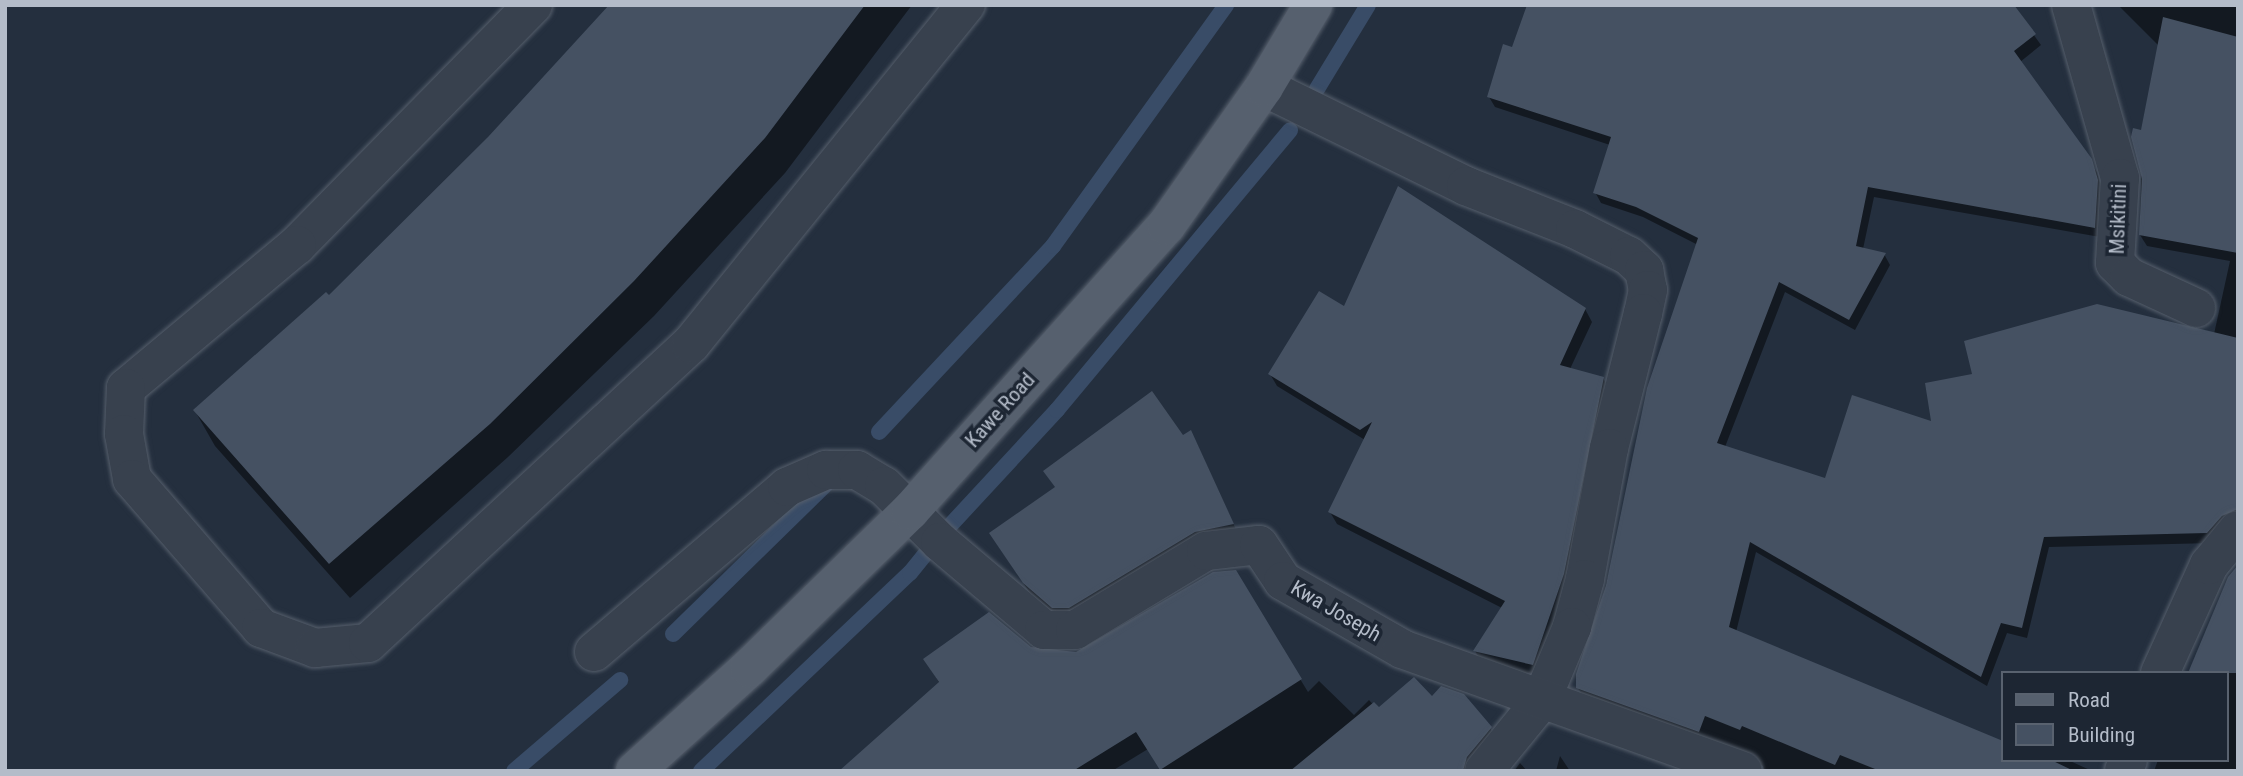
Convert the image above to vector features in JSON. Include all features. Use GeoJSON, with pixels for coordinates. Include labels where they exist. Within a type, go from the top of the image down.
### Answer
{"type":"FeatureCollection","features":[{"type":"Feature","properties":{"kind":"main road","name":"Kawe Road"},"geometry":{"type":"LineString","coordinates":[[635,771],[749,668],[910,511],[1166,226],[1264,87],[1313,5]]}},
{"type":"Feature","properties":{"kind":"street"},"geometry":{"type":"LineString","coordinates":[[533,5],[297,246],[125,388],[124,434],[132,479],[261,628],[315,648],[368,643],[691,344],[966,5]]}},
{"type":"Feature","properties":{"kind":"street","name":"Msikitini"},"geometry":{"type":"LineString","coordinates":[[2071,5],[2120,178],[2115,263],[2129,277],[2196,307]]}},
{"type":"Feature","properties":{"kind":"street"},"geometry":{"type":"LineString","coordinates":[[1264,87],[1466,186],[1575,229],[1629,256],[1644,270],[1648,290],[1609,449],[1585,579],[1560,664],[1541,701],[1484,771]]}},
{"type":"Feature","properties":{"kind":"street"},"geometry":{"type":"LineString","coordinates":[[594,652],[787,487],[827,470],[857,470],[884,486],[910,511]]}},
{"type":"Feature","properties":{"kind":"street","name":"Kwa Joseph"},"geometry":{"type":"LineString","coordinates":[[910,511],[1044,630],[1075,631],[1206,551],[1259,545],[1283,581],[1355,625],[1402,649],[1541,701],[1743,771]]}},
{"type":"Feature","properties":{"kind":"street"},"geometry":{"type":"LineString","coordinates":[[2161,671],[2209,565],[2238,530]]}},
{"type":"Feature","properties":{"kind":"building"},"geometry":{"type":"Polygon","coordinates":[[[609,5],[865,5],[765,138],[634,281],[490,424],[329,564],[193,410],[326,292],[329,295],[488,137],[609,5]]]}},
{"type":"Feature","properties":{"kind":"building"},"geometry":{"type":"Polygon","coordinates":[[[1527,5],[2014,5],[2036,34],[2014,51],[2092,159],[2098,180],[2095,228],[1868,187],[1856,246],[1886,253],[1849,320],[1779,282],[1717,443],[1825,478],[1852,395],[1931,421],[1925,383],[1972,374],[1964,341],[2097,304],[2238,338],[2238,509],[2222,516],[2207,533],[2044,537],[2022,628],[2001,623],[1981,677],[1750,542],[1729,627],[2002,741],[2002,762],[2055,762],[2074,771],[1880,771],[1840,755],[1835,765],[1742,726],[1740,730],[1705,716],[1699,732],[1576,688],[1576,674],[1606,585],[1647,388],[1698,238],[1636,207],[1593,193],[1611,137],[1487,97],[1503,44],[1512,47],[1527,5]]]}},
{"type":"Feature","properties":{"kind":"building"},"geometry":{"type":"Polygon","coordinates":[[[2163,17],[2238,37],[2238,253],[2139,235],[2142,179],[2131,137],[2133,128],[2141,130],[2163,17]]]}},
{"type":"Feature","properties":{"kind":"building"},"geometry":{"type":"Polygon","coordinates":[[[1398,186],[1586,308],[1560,365],[1604,377],[1564,574],[1533,665],[1473,651],[1505,601],[1328,512],[1372,422],[1360,430],[1268,374],[1319,291],[1344,306],[1398,186]]]}},
{"type":"Feature","properties":{"kind":"building"},"geometry":{"type":"Polygon","coordinates":[[[1152,391],[1183,435],[1191,430],[1234,524],[1195,532],[1069,608],[1052,608],[1023,583],[989,533],[1055,487],[1043,471],[1152,391]]]}},
{"type":"Feature","properties":{"kind":"building"},"geometry":{"type":"Polygon","coordinates":[[[2238,565],[2238,673],[2189,671],[2228,577],[2238,565]]]}},
{"type":"Feature","properties":{"kind":"building"},"geometry":{"type":"Polygon","coordinates":[[[1236,570],[1302,679],[1160,770],[1136,732],[1073,771],[839,771],[939,682],[923,659],[989,612],[1031,647],[1076,652],[1213,572],[1236,570]]]}},
{"type":"Feature","properties":{"kind":"building"},"geometry":{"type":"Polygon","coordinates":[[[1414,677],[1432,696],[1441,686],[1464,694],[1492,727],[1467,757],[1463,771],[1290,771],[1374,702],[1379,707],[1414,677]]]}},
{"type":"Feature","properties":{"kind":"waterway"},"geometry":{"type":"LineString","coordinates":[[879,432],[1053,246],[1226,5]]}},
{"type":"Feature","properties":{"kind":"waterway"},"geometry":{"type":"LineString","coordinates":[[1317,89],[1368,5]]}},
{"type":"Feature","properties":{"kind":"waterway"},"geometry":{"type":"LineString","coordinates":[[945,531],[1057,410],[1290,130]]}},
{"type":"Feature","properties":{"kind":"waterway"},"geometry":{"type":"LineString","coordinates":[[673,634],[829,481]]}},
{"type":"Feature","properties":{"kind":"waterway"},"geometry":{"type":"LineString","coordinates":[[701,771],[910,573],[932,546]]}},
{"type":"Feature","properties":{"kind":"waterway"},"geometry":{"type":"LineString","coordinates":[[514,771],[620,680]]}}]}
